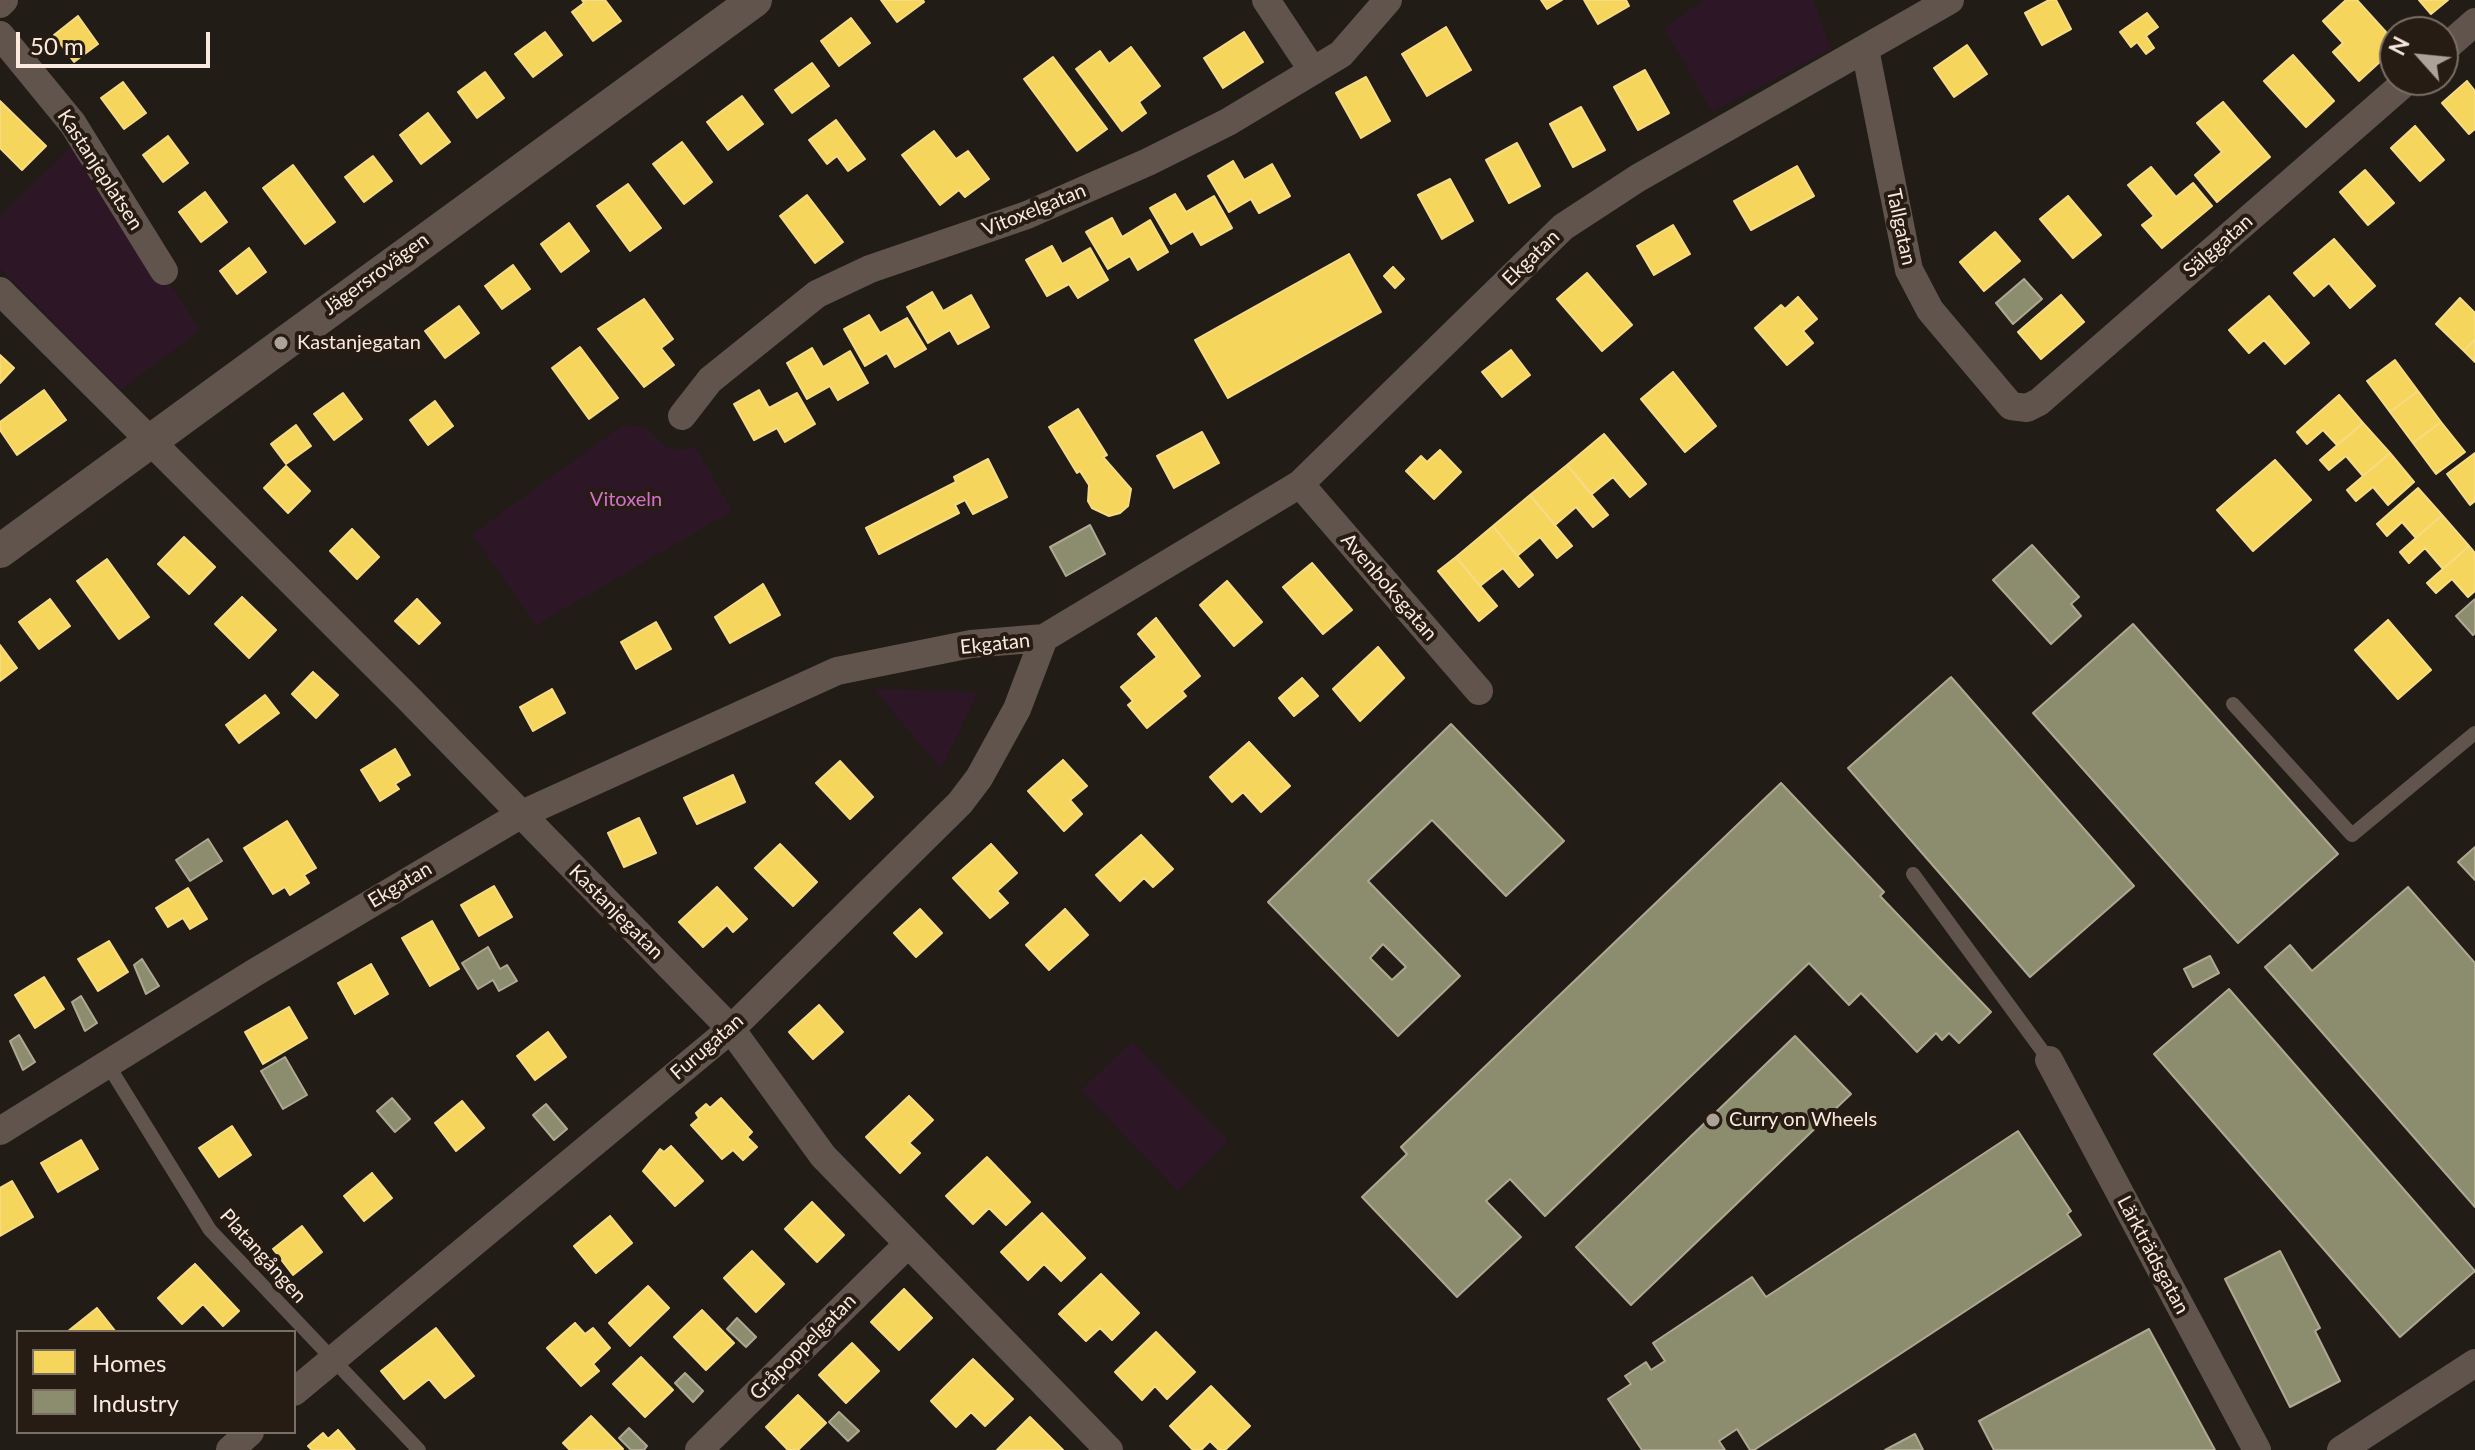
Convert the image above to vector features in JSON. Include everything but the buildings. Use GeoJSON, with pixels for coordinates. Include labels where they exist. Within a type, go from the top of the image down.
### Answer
{"type":"FeatureCollection","features":[{"type":"Feature","properties":{"kind":"street"},"geometry":{"type":"LineString","coordinates":[[0,4],[4,0]]}},
{"type":"Feature","properties":{"kind":"street","name":"Jägersrovägen"},"geometry":{"type":"LineString","coordinates":[[0,551],[755,0]]}},
{"type":"Feature","properties":{"kind":"street"},"geometry":{"type":"LineString","coordinates":[[1266,0],[1313,71]]}},
{"type":"Feature","properties":{"kind":"street","name":"Vitoxelgatan"},"geometry":{"type":"LineString","coordinates":[[682,416],[710,380],[817,294],[870,269],[1027,215],[1148,162],[1228,122],[1341,54],[1388,0]]}},
{"type":"Feature","properties":{"kind":"street","name":"Ekgatan"},"geometry":{"type":"LineString","coordinates":[[0,1131],[254,973],[520,815],[837,671],[971,644],[1044,638],[1300,484],[1563,227],[1638,178],[1950,0]]}},
{"type":"Feature","properties":{"kind":"street"},"geometry":{"type":"LineString","coordinates":[[2459,36],[2475,22]]}},
{"type":"Feature","properties":{"kind":"street","name":"Kastanjeplatsen"},"geometry":{"type":"LineString","coordinates":[[0,35],[73,124],[164,271]]}},
{"type":"Feature","properties":{"kind":"street","name":"Tallgatan"},"geometry":{"type":"LineString","coordinates":[[1865,49],[1909,270],[1930,310],[2011,406],[2027,408]]}},
{"type":"Feature","properties":{"kind":"street","name":"Sälggatan"},"geometry":{"type":"LineString","coordinates":[[2027,408],[2039,402],[2390,96]]}},
{"type":"Feature","properties":{"kind":"street","name":"Kastanjegatan"},"geometry":{"type":"LineString","coordinates":[[0,291],[410,700],[731,1029],[823,1156],[1109,1450]]}},
{"type":"Feature","properties":{"kind":"street","name":"Avenboksgatan"},"geometry":{"type":"LineString","coordinates":[[1300,484],[1479,691]]}},
{"type":"Feature","properties":{"kind":"street","name":"Furugatan"},"geometry":{"type":"LineString","coordinates":[[296,1390],[731,1029],[971,791],[1017,709],[1044,638]]}},
{"type":"Feature","properties":{"kind":"street","name":"Lärkträdsgatan"},"geometry":{"type":"LineString","coordinates":[[2049,1060],[2257,1450]]}},
{"type":"Feature","properties":{"kind":"street","name":"Gråpoppelgatan"},"geometry":{"type":"LineString","coordinates":[[699,1450],[907,1245]]}},
{"type":"Feature","properties":{"kind":"street"},"geometry":{"type":"LineString","coordinates":[[2341,1450],[2475,1363]]}},
{"type":"Feature","properties":{"kind":"street"},"geometry":{"type":"LineString","coordinates":[[230,1450],[248,1434]]}},
{"type":"Feature","properties":{"kind":"lane"},"geometry":{"type":"LineString","coordinates":[[2233,704],[2352,835],[2475,733]]}},
{"type":"Feature","properties":{"kind":"lane"},"geometry":{"type":"LineString","coordinates":[[1913,874],[2049,1060]]}},
{"type":"Feature","properties":{"kind":"lane","name":"Platangången"},"geometry":{"type":"LineString","coordinates":[[108,1065],[210,1230],[419,1450]]}},
{"type":"Feature","properties":{"kind":"green space"},"geometry":{"type":"Polygon","coordinates":[[[1703,0],[1813,0],[1831,49],[1712,112],[1664,28],[1703,0]]]}},
{"type":"Feature","properties":{"kind":"green space"},"geometry":{"type":"Polygon","coordinates":[[[75,143],[200,330],[121,390],[0,268],[0,216],[75,143]]]}},
{"type":"Feature","properties":{"kind":"green space","name":"Vitoxeln"},"geometry":{"type":"Polygon","coordinates":[[[625,424],[646,428],[665,447],[682,450],[695,447],[732,511],[536,625],[472,534],[625,424]]]}},
{"type":"Feature","properties":{"kind":"green space"},"geometry":{"type":"Polygon","coordinates":[[[874,689],[978,692],[941,769],[874,689]]]}},
{"type":"Feature","properties":{"kind":"green space"},"geometry":{"type":"Polygon","coordinates":[[[1132,1041],[1228,1141],[1178,1191],[1081,1090],[1132,1041]]]}},
{"type":"Feature","properties":{"kind":"place","name":"Kastanjegatan"},"geometry":{"type":"Point","coordinates":[281,343]}},
{"type":"Feature","properties":{"kind":"place","name":"Curry on Wheels"},"geometry":{"type":"Point","coordinates":[1713,1120]}}]}
